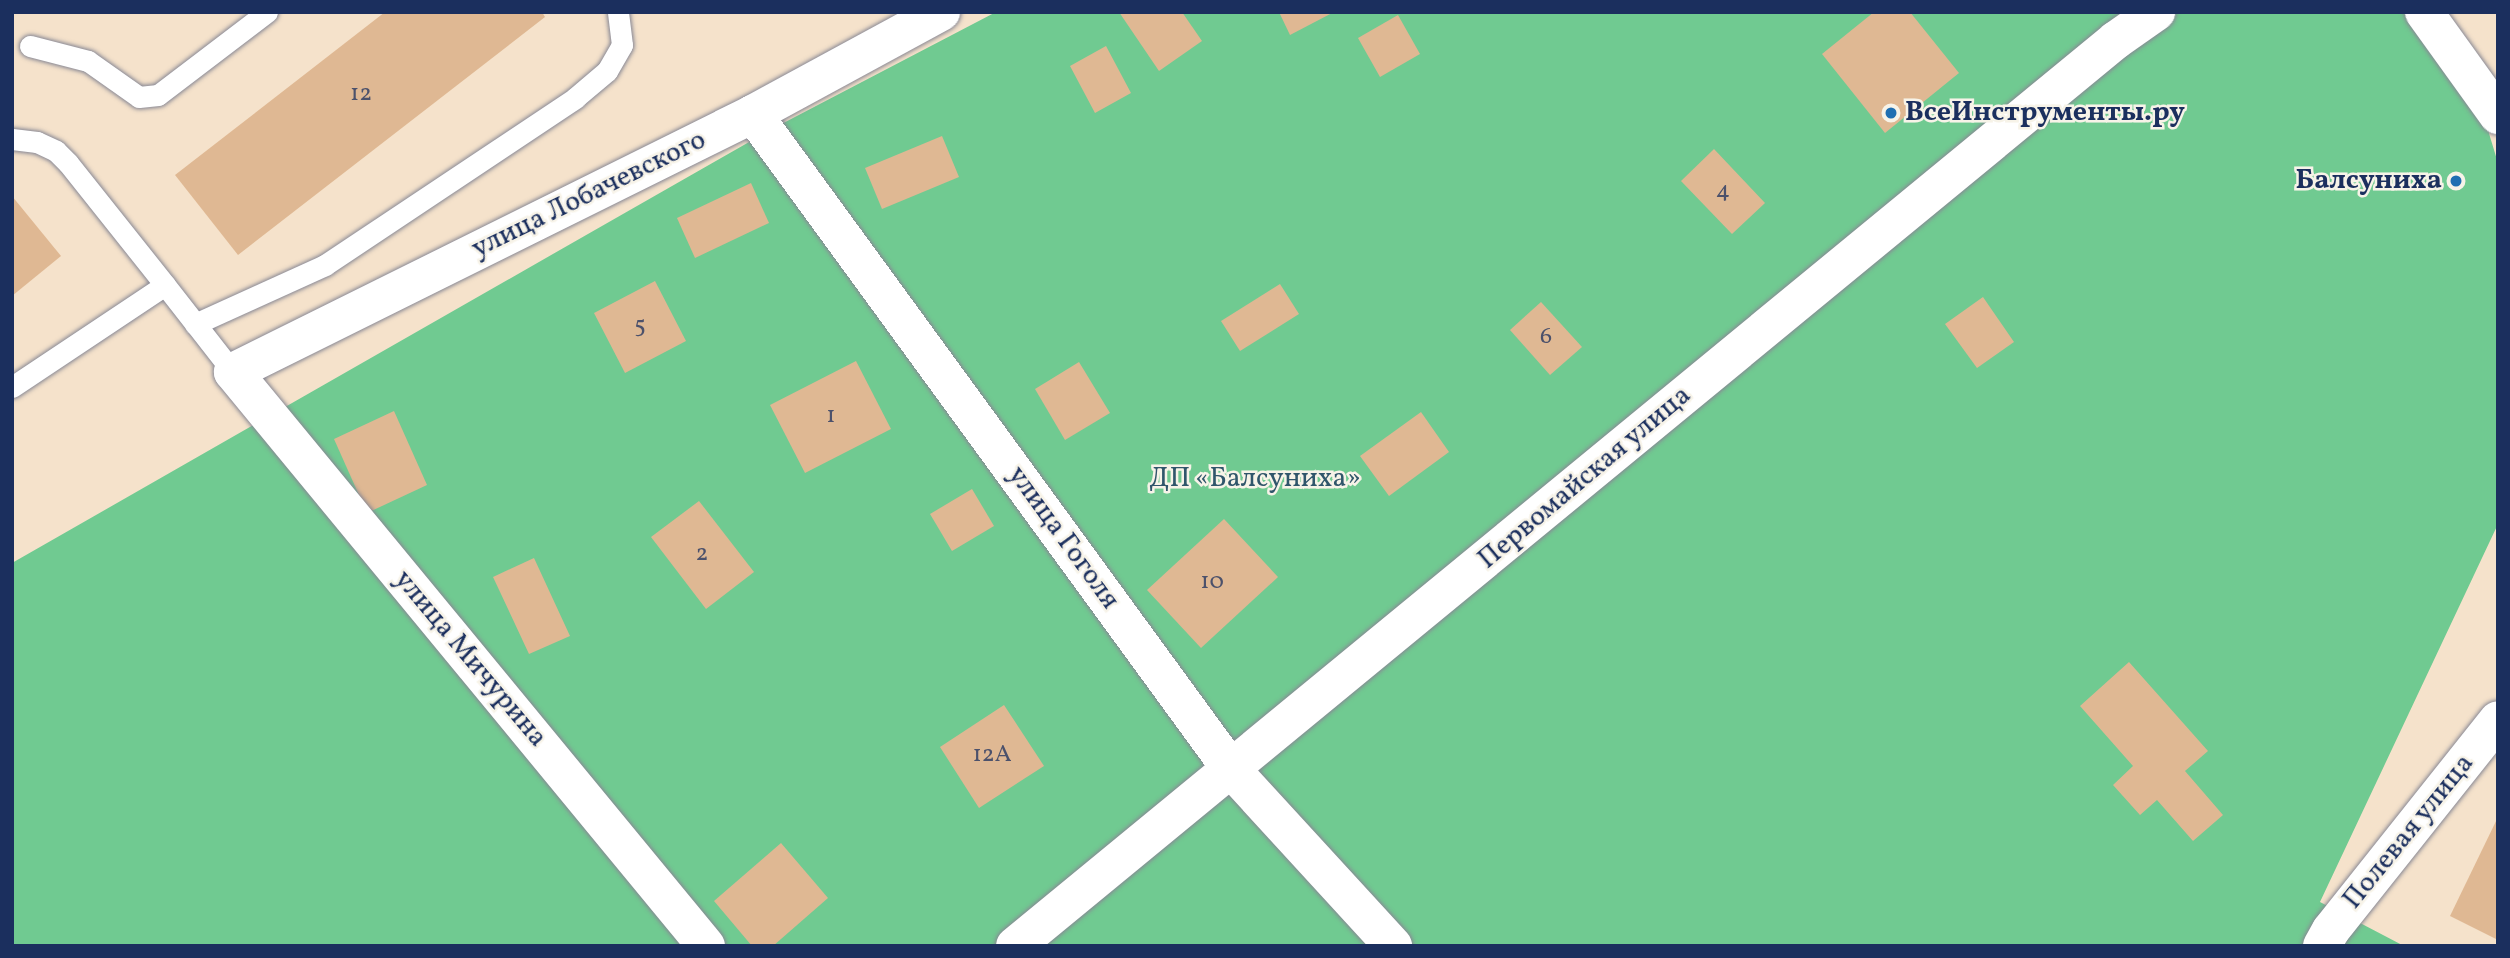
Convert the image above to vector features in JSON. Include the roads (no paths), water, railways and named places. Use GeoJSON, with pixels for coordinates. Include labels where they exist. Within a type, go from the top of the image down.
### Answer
{"type":"FeatureCollection","features":[{"type":"Feature","properties":{"kind":"street","name":"улица Лобачевского"},"geometry":{"type":"LineString","coordinates":[[233,372],[753,114],[941,12]]}},
{"type":"Feature","properties":{"kind":"street","name":"Первомайская улица"},"geometry":{"type":"LineString","coordinates":[[1015,946],[2116,40],[2156,12]]}},
{"type":"Feature","properties":{"kind":"street"},"geometry":{"type":"LineString","coordinates":[[2424,12],[2498,115]]}},
{"type":"Feature","properties":{"kind":"street","name":"улица Гоголя"},"geometry":{"type":"LineString","coordinates":[[753,114],[1231,769],[1393,946]]}},
{"type":"Feature","properties":{"kind":"street","name":"улица Мичурина"},"geometry":{"type":"LineString","coordinates":[[233,372],[706,946]]}},
{"type":"Feature","properties":{"kind":"street","name":"Полевая улица"},"geometry":{"type":"LineString","coordinates":[[2322,946],[2331,930],[2498,720]]}},
{"type":"Feature","properties":{"kind":"lane"},"geometry":{"type":"LineString","coordinates":[[30,46],[88,61],[139,97],[158,95],[267,12]]}},
{"type":"Feature","properties":{"kind":"lane"},"geometry":{"type":"LineString","coordinates":[[195,324],[325,265],[575,99],[607,71],[622,45],[618,12]]}},
{"type":"Feature","properties":{"kind":"lane"},"geometry":{"type":"LineString","coordinates":[[12,139],[37,142],[56,151],[68,163],[233,372]]}},
{"type":"Feature","properties":{"kind":"lane"},"geometry":{"type":"LineString","coordinates":[[12,387],[165,285]]}},
{"type":"Feature","properties":{"kind":"place","name":"ВсеИнструменты.ру"},"geometry":{"type":"Point","coordinates":[1891,113]}},
{"type":"Feature","properties":{"kind":"place","name":"Балсуниха"},"geometry":{"type":"Point","coordinates":[2456,181]}},
{"type":"Feature","properties":{"kind":"park label","name":"ДП «Балсуниха»"},"geometry":{"type":"Point","coordinates":[1255,479]}}]}
